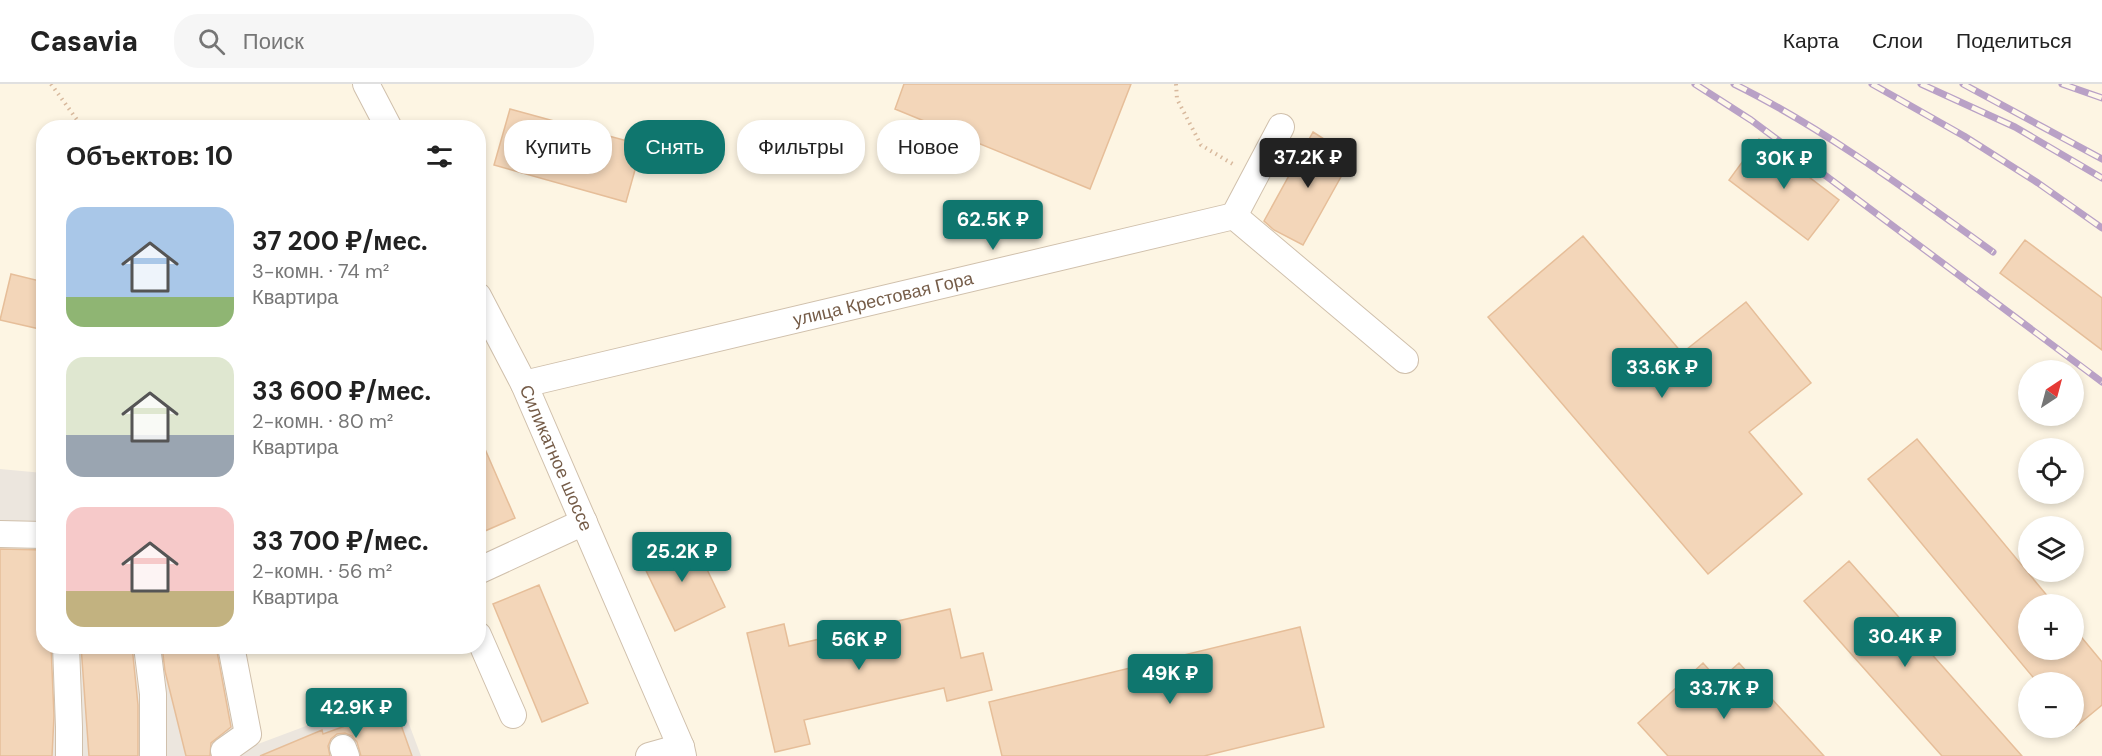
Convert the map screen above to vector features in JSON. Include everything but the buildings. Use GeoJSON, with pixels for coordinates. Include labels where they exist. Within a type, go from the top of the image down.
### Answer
{"type":"FeatureCollection","features":[{"type":"Feature","properties":{"kind":"street"},"geometry":{"type":"LineString","coordinates":[[366,84],[385,120]]}},
{"type":"Feature","properties":{"kind":"street"},"geometry":{"type":"LineString","coordinates":[[1281,127],[1234,216],[1405,360]]}},
{"type":"Feature","properties":{"kind":"street","name":"улица Крестовая Гора"},"geometry":{"type":"LineString","coordinates":[[525,384],[1234,216]]}},
{"type":"Feature","properties":{"kind":"street","name":"Силикатное шоссе"},"geometry":{"type":"LineString","coordinates":[[486,312],[525,384],[682,752]]}},
{"type":"Feature","properties":{"kind":"street"},"geometry":{"type":"LineString","coordinates":[[486,567],[584,522]]}},
{"type":"Feature","properties":{"kind":"street"},"geometry":{"type":"LineString","coordinates":[[0,534],[36,535]]}},
{"type":"Feature","properties":{"kind":"street"},"geometry":{"type":"LineString","coordinates":[[486,653],[513,715]]}},
{"type":"Feature","properties":{"kind":"street"},"geometry":{"type":"LineString","coordinates":[[66,654],[69,756]]}},
{"type":"Feature","properties":{"kind":"street"},"geometry":{"type":"LineString","coordinates":[[148,654],[153,694],[153,756]]}},
{"type":"Feature","properties":{"kind":"street"},"geometry":{"type":"LineString","coordinates":[[226,756],[224,751],[248,734],[233,654]]}},
{"type":"Feature","properties":{"kind":"street"},"geometry":{"type":"LineString","coordinates":[[649,756],[682,752]]}},
{"type":"Feature","properties":{"kind":"path"},"geometry":{"type":"LineString","coordinates":[[51,84],[76,120]]}},
{"type":"Feature","properties":{"kind":"path"},"geometry":{"type":"LineString","coordinates":[[1176,84],[1177,99],[1201,145],[1254,177]]}},
{"type":"Feature","properties":{"kind":"shaded area"},"geometry":{"type":"Polygon","coordinates":[[[0,469],[36,472],[36,654],[240,654],[258,744],[397,692],[421,756],[0,756],[0,469]]]}},
{"type":"Feature","properties":{"kind":"railway"},"geometry":{"type":"LineString","coordinates":[[1695,84],[1751,120],[2102,382]]}},
{"type":"Feature","properties":{"kind":"railway"},"geometry":{"type":"LineString","coordinates":[[1734,84],[1834,141],[1993,252]]}},
{"type":"Feature","properties":{"kind":"railway"},"geometry":{"type":"LineString","coordinates":[[1872,84],[1964,136],[2038,183],[2102,228]]}},
{"type":"Feature","properties":{"kind":"railway"},"geometry":{"type":"LineString","coordinates":[[1921,84],[2015,127],[2102,178]]}},
{"type":"Feature","properties":{"kind":"railway"},"geometry":{"type":"LineString","coordinates":[[1963,84],[2102,159]]}},
{"type":"Feature","properties":{"kind":"railway"},"geometry":{"type":"LineString","coordinates":[[2062,84],[2102,98]]}}]}
